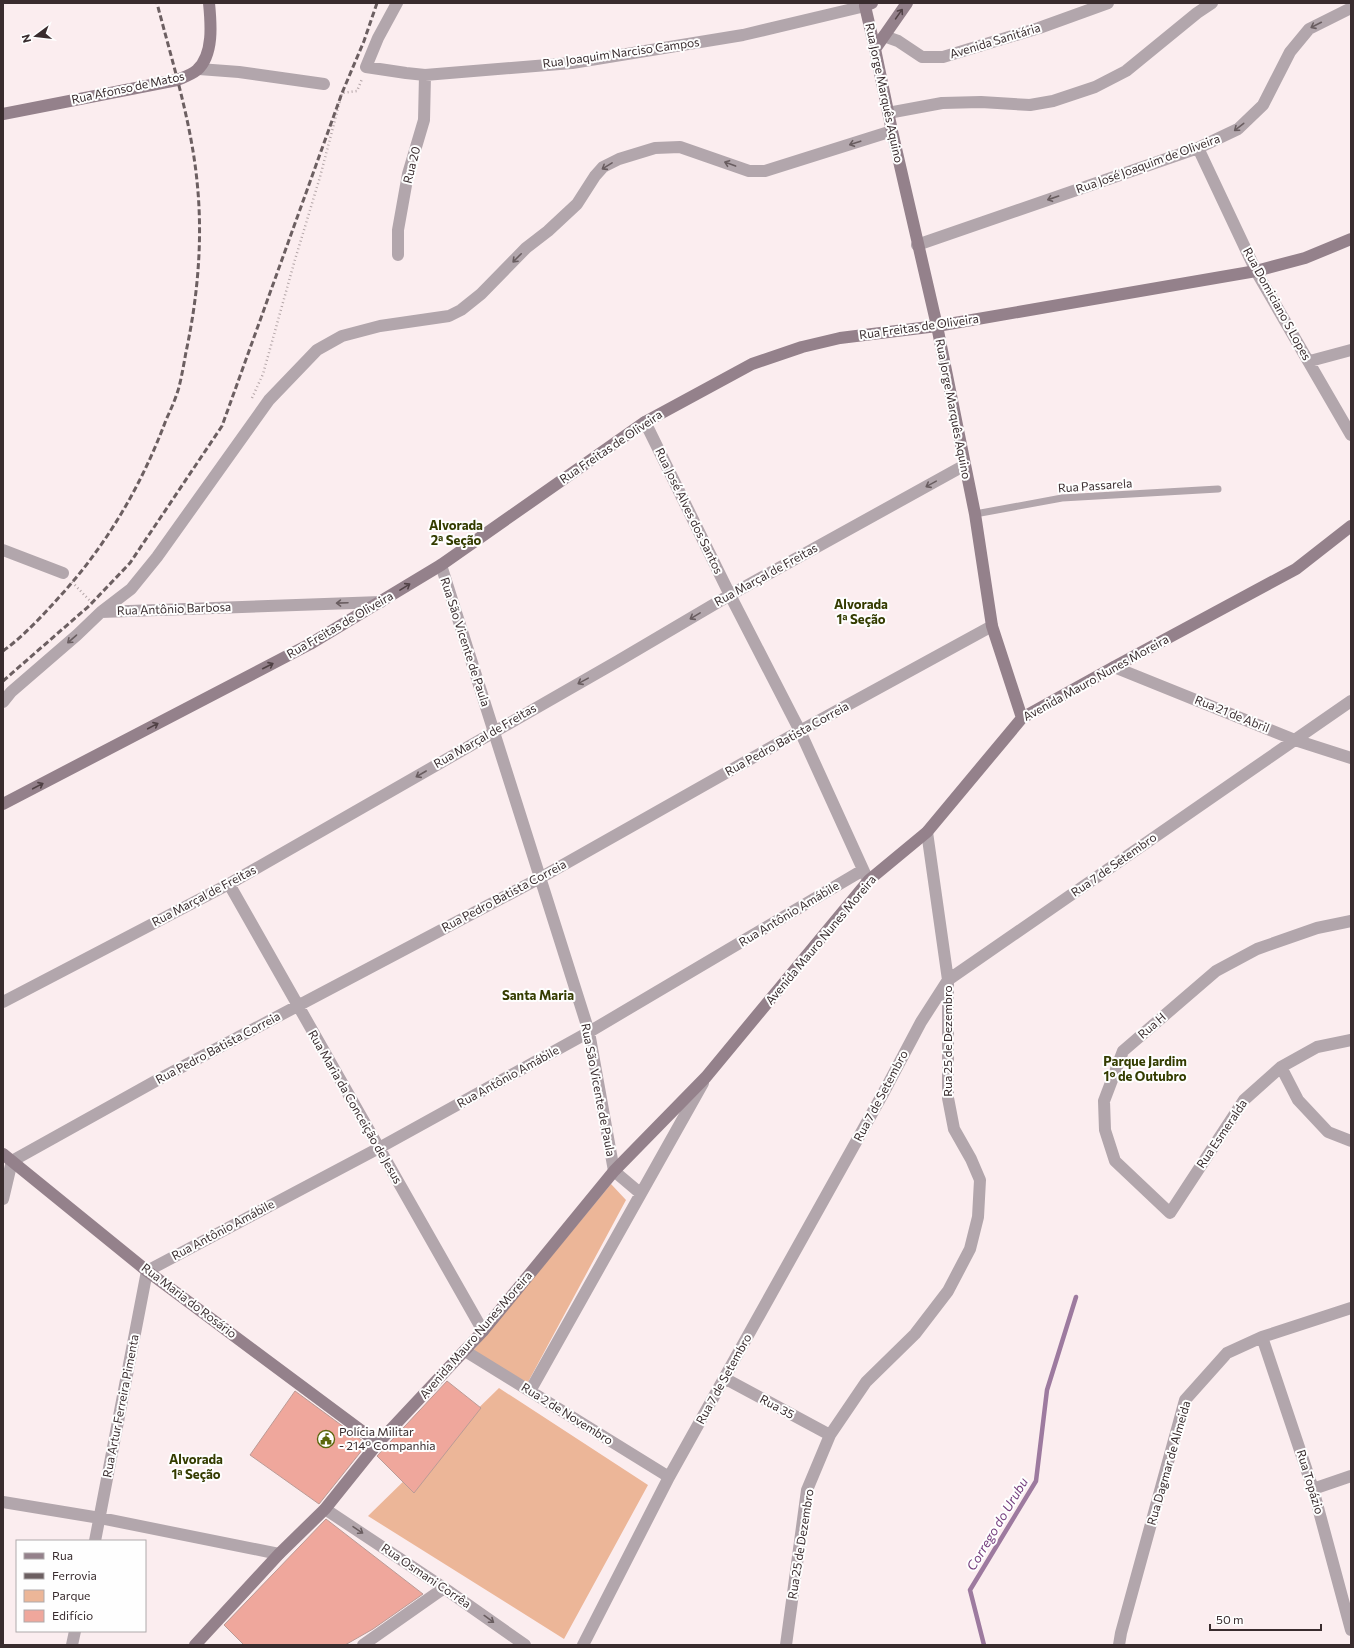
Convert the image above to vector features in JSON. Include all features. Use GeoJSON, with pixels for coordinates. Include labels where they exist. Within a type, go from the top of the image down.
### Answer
{"type":"FeatureCollection","features":[{"type":"Feature","properties":{"kind":"street"},"geometry":{"type":"LineString","coordinates":[[199,69],[209,47],[209,3]]}},
{"type":"Feature","properties":{"kind":"street"},"geometry":{"type":"LineString","coordinates":[[366,67],[378,38],[397,3]]}},
{"type":"Feature","properties":{"kind":"street"},"geometry":{"type":"LineString","coordinates":[[876,48],[907,3]]}},
{"type":"Feature","properties":{"kind":"street","name":"Avenida Sanitária"},"geometry":{"type":"LineString","coordinates":[[884,36],[898,41],[922,57],[943,57],[1039,28],[1108,3]]}},
{"type":"Feature","properties":{"kind":"street"},"geometry":{"type":"LineString","coordinates":[[888,113],[942,103],[982,102],[1030,105],[1053,101],[1088,89],[1126,71],[1197,12],[1212,3]]}},
{"type":"Feature","properties":{"kind":"street","name":"Rua Joaquim Narciso Campos"},"geometry":{"type":"LineString","coordinates":[[366,67],[406,73],[426,74],[580,61],[743,35],[868,4]]}},
{"type":"Feature","properties":{"kind":"street","name":"Rua Jorge Marquês Aquino"},"geometry":{"type":"LineString","coordinates":[[868,4],[888,113],[917,245],[937,326],[965,465],[992,626],[1022,718]]}},
{"type":"Feature","properties":{"kind":"street","name":"Rua José Joaquim de Oliveira"},"geometry":{"type":"LineString","coordinates":[[917,245],[1198,148],[1238,129],[1263,105],[1290,52],[1309,29],[1351,8]]}},
{"type":"Feature","properties":{"kind":"street","name":"Rua Afonso de Matos"},"geometry":{"type":"LineString","coordinates":[[3,114],[177,80],[190,75],[199,69],[239,72],[324,84]]}},
{"type":"Feature","properties":{"kind":"street","name":"Rua 20"},"geometry":{"type":"LineString","coordinates":[[398,255],[398,230],[408,174],[424,120],[426,74]]}},
{"type":"Feature","properties":{"kind":"street"},"geometry":{"type":"LineString","coordinates":[[101,612],[131,589],[157,557],[269,400],[317,350],[342,336],[380,326],[449,316],[461,310],[482,294],[526,248],[548,231],[577,204],[595,176],[604,167],[619,159],[655,148],[680,147],[749,171],[765,171],[892,131]]}},
{"type":"Feature","properties":{"kind":"street","name":"Rua Domiciano S Lopes"},"geometry":{"type":"LineString","coordinates":[[1198,148],[1256,271],[1310,361],[1351,435]]}},
{"type":"Feature","properties":{"kind":"street","name":"Rua Freitas de Oliveira"},"geometry":{"type":"LineString","coordinates":[[3,804],[310,644],[441,565],[645,422],[752,364],[781,353],[840,338],[937,326],[1256,271],[1305,258],[1351,239]]}},
{"type":"Feature","properties":{"kind":"street"},"geometry":{"type":"LineString","coordinates":[[1310,361],[1351,350]]}},
{"type":"Feature","properties":{"kind":"street","name":"Rua José Alves dos Santos"},"geometry":{"type":"LineString","coordinates":[[645,422],[730,595],[800,731],[866,875]]}},
{"type":"Feature","properties":{"kind":"street","name":"Rua Marçal de Freitas"},"geometry":{"type":"LineString","coordinates":[[3,1002],[229,884],[618,661],[730,595],[965,465]]}},
{"type":"Feature","properties":{"kind":"street","name":"Avenida Mauro Nunes Moreira"},"geometry":{"type":"LineString","coordinates":[[195,1645],[279,1554],[326,1509],[378,1443],[465,1352],[483,1331],[614,1171],[706,1076],[866,875],[927,832],[1022,718],[1296,569],[1351,526]]}},
{"type":"Feature","properties":{"kind":"street"},"geometry":{"type":"LineString","coordinates":[[3,550],[63,573]]}},
{"type":"Feature","properties":{"kind":"street","name":"Rua São Vicente de Paula"},"geometry":{"type":"LineString","coordinates":[[441,565],[589,1032],[614,1171],[640,1193]]}},
{"type":"Feature","properties":{"kind":"street","name":"Rua Antônio Barbosa"},"geometry":{"type":"LineString","coordinates":[[3,702],[11,692],[77,635],[101,612],[381,602]]}},
{"type":"Feature","properties":{"kind":"street","name":"Rua Pedro Batista Correia"},"geometry":{"type":"LineString","coordinates":[[8,1157],[540,878],[800,731],[992,626]]}},
{"type":"Feature","properties":{"kind":"street","name":"Rua 21 de Abril"},"geometry":{"type":"LineString","coordinates":[[1114,667],[1295,740],[1351,758]]}},
{"type":"Feature","properties":{"kind":"street","name":"Rua 7 de Setembro"},"geometry":{"type":"LineString","coordinates":[[583,1645],[669,1477],[882,1097],[921,1022],[948,980],[1351,700]]}},
{"type":"Feature","properties":{"kind":"street","name":"Rua 25 de Dezembro"},"geometry":{"type":"LineString","coordinates":[[786,1645],[807,1490],[830,1435],[866,1382],[915,1334],[948,1291],[970,1249],[978,1217],[980,1180],[971,1159],[954,1129],[948,1098],[948,980],[927,832]]}},
{"type":"Feature","properties":{"kind":"street","name":"Rua Antônio Amábile"},"geometry":{"type":"LineString","coordinates":[[147,1271],[379,1148],[589,1032],[866,875]]}},
{"type":"Feature","properties":{"kind":"street","name":"Rua Maria da Conceição de Jesus"},"geometry":{"type":"LineString","coordinates":[[229,884],[483,1331]]}},
{"type":"Feature","properties":{"kind":"street","name":"Rua H"},"geometry":{"type":"LineString","coordinates":[[1170,1213],[1115,1161],[1105,1130],[1104,1101],[1123,1051],[1216,971],[1257,948],[1317,928],[1351,921]]}},
{"type":"Feature","properties":{"kind":"street","name":"Rua Esmeralda"},"geometry":{"type":"LineString","coordinates":[[1170,1213],[1244,1100],[1281,1067],[1317,1047],[1351,1040]]}},
{"type":"Feature","properties":{"kind":"street"},"geometry":{"type":"LineString","coordinates":[[1281,1067],[1298,1100],[1323,1127],[1328,1132],[1351,1141]]}},
{"type":"Feature","properties":{"kind":"street","name":"Avenida Mauro Nunes Moreira"},"geometry":{"type":"LineString","coordinates":[[530,1392],[706,1076]]}},
{"type":"Feature","properties":{"kind":"street"},"geometry":{"type":"LineString","coordinates":[[3,1199],[8,1157]]}},
{"type":"Feature","properties":{"kind":"street","name":"Rua Maria do Rosário"},"geometry":{"type":"LineString","coordinates":[[8,1157],[147,1271],[378,1443]]}},
{"type":"Feature","properties":{"kind":"street","name":"Rua Artur Ferreira Pimenta"},"geometry":{"type":"LineString","coordinates":[[95,1540],[147,1271]]}},
{"type":"Feature","properties":{"kind":"street","name":"Rua Dagmar de Almeida"},"geometry":{"type":"LineString","coordinates":[[1119,1645],[1185,1400],[1227,1353],[1262,1337],[1351,1308]]}},
{"type":"Feature","properties":{"kind":"street","name":"Rua Topázio"},"geometry":{"type":"LineString","coordinates":[[1262,1337],[1313,1488],[1351,1630]]}},
{"type":"Feature","properties":{"kind":"street","name":"Rua 2 de Novembro"},"geometry":{"type":"LineString","coordinates":[[465,1352],[669,1477]]}},
{"type":"Feature","properties":{"kind":"street","name":"Rua 35"},"geometry":{"type":"LineString","coordinates":[[724,1378],[830,1435]]}},
{"type":"Feature","properties":{"kind":"street"},"geometry":{"type":"LineString","coordinates":[[1313,1488],[1351,1476]]}},
{"type":"Feature","properties":{"kind":"street"},"geometry":{"type":"LineString","coordinates":[[3,1502],[100,1518],[279,1554]]}},
{"type":"Feature","properties":{"kind":"street","name":"Rua Osmani Corrêa"},"geometry":{"type":"LineString","coordinates":[[326,1509],[444,1588],[525,1645]]}},
{"type":"Feature","properties":{"kind":"street"},"geometry":{"type":"LineString","coordinates":[[363,1645],[444,1588]]}},
{"type":"Feature","properties":{"kind":"street"},"geometry":{"type":"LineString","coordinates":[[72,1645],[75,1632]]}},
{"type":"Feature","properties":{"kind":"lane","name":"Rua Passarela"},"geometry":{"type":"LineString","coordinates":[[974,514],[1062,498],[1218,489]]}},
{"type":"Feature","properties":{"kind":"path"},"geometry":{"type":"LineString","coordinates":[[250,403],[263,374],[320,177],[342,93],[357,91],[366,67]]}},
{"type":"Feature","properties":{"kind":"path"},"geometry":{"type":"LineString","coordinates":[[63,573],[101,612]]}},
{"type":"Feature","properties":{"kind":"green space"},"geometry":{"type":"Polygon","coordinates":[[[611,1184],[626,1200],[527,1384],[473,1351],[611,1184]]]}},
{"type":"Feature","properties":{"kind":"green space"},"geometry":{"type":"Polygon","coordinates":[[[499,1388],[648,1485],[564,1639],[368,1516],[499,1388]]]}},
{"type":"Feature","properties":{"kind":"building"},"geometry":{"type":"Polygon","coordinates":[[[447,1381],[481,1408],[414,1493],[377,1456],[447,1381]]]}},
{"type":"Feature","properties":{"kind":"building"},"geometry":{"type":"Polygon","coordinates":[[[295,1391],[367,1444],[319,1504],[250,1455],[295,1391]]]}},
{"type":"Feature","properties":{"kind":"building"},"geometry":{"type":"Polygon","coordinates":[[[326,1519],[423,1594],[373,1629],[345,1645],[244,1645],[224,1625],[326,1519]]]}},
{"type":"Feature","properties":{"kind":"waterway","name":"Corrego do Urubu"},"geometry":{"type":"LineString","coordinates":[[984,1645],[970,1590],[1036,1481],[1047,1390],[1076,1297]]}},
{"type":"Feature","properties":{"kind":"railway"},"geometry":{"type":"LineString","coordinates":[[3,651],[27,631],[62,594],[79,575],[109,533],[135,490],[157,444],[180,383],[194,310],[200,224],[199,202],[194,159],[186,114],[157,3]]}},
{"type":"Feature","properties":{"kind":"railway"},"geometry":{"type":"LineString","coordinates":[[3,681],[89,606],[130,563],[222,426],[342,93],[364,41],[377,3]]}},
{"type":"Feature","properties":{"kind":"place","name":"Polícia Militar - 214° Companhia"},"geometry":{"type":"Point","coordinates":[326,1439]}},
{"type":"Feature","properties":{"kind":"district","name":"Alvorada 2ª Seção"},"geometry":{"type":"Point","coordinates":[456,532]}},
{"type":"Feature","properties":{"kind":"district","name":"Alvorada 1ª Seção"},"geometry":{"type":"Point","coordinates":[861,612]}},
{"type":"Feature","properties":{"kind":"district","name":"Santa Maria"},"geometry":{"type":"Point","coordinates":[538,995]}},
{"type":"Feature","properties":{"kind":"district","name":"Parque Jardim 1º de Outubro"},"geometry":{"type":"Point","coordinates":[1145,1068]}},
{"type":"Feature","properties":{"kind":"district","name":"Alvorada 1ª Seção"},"geometry":{"type":"Point","coordinates":[196,1466]}}]}
